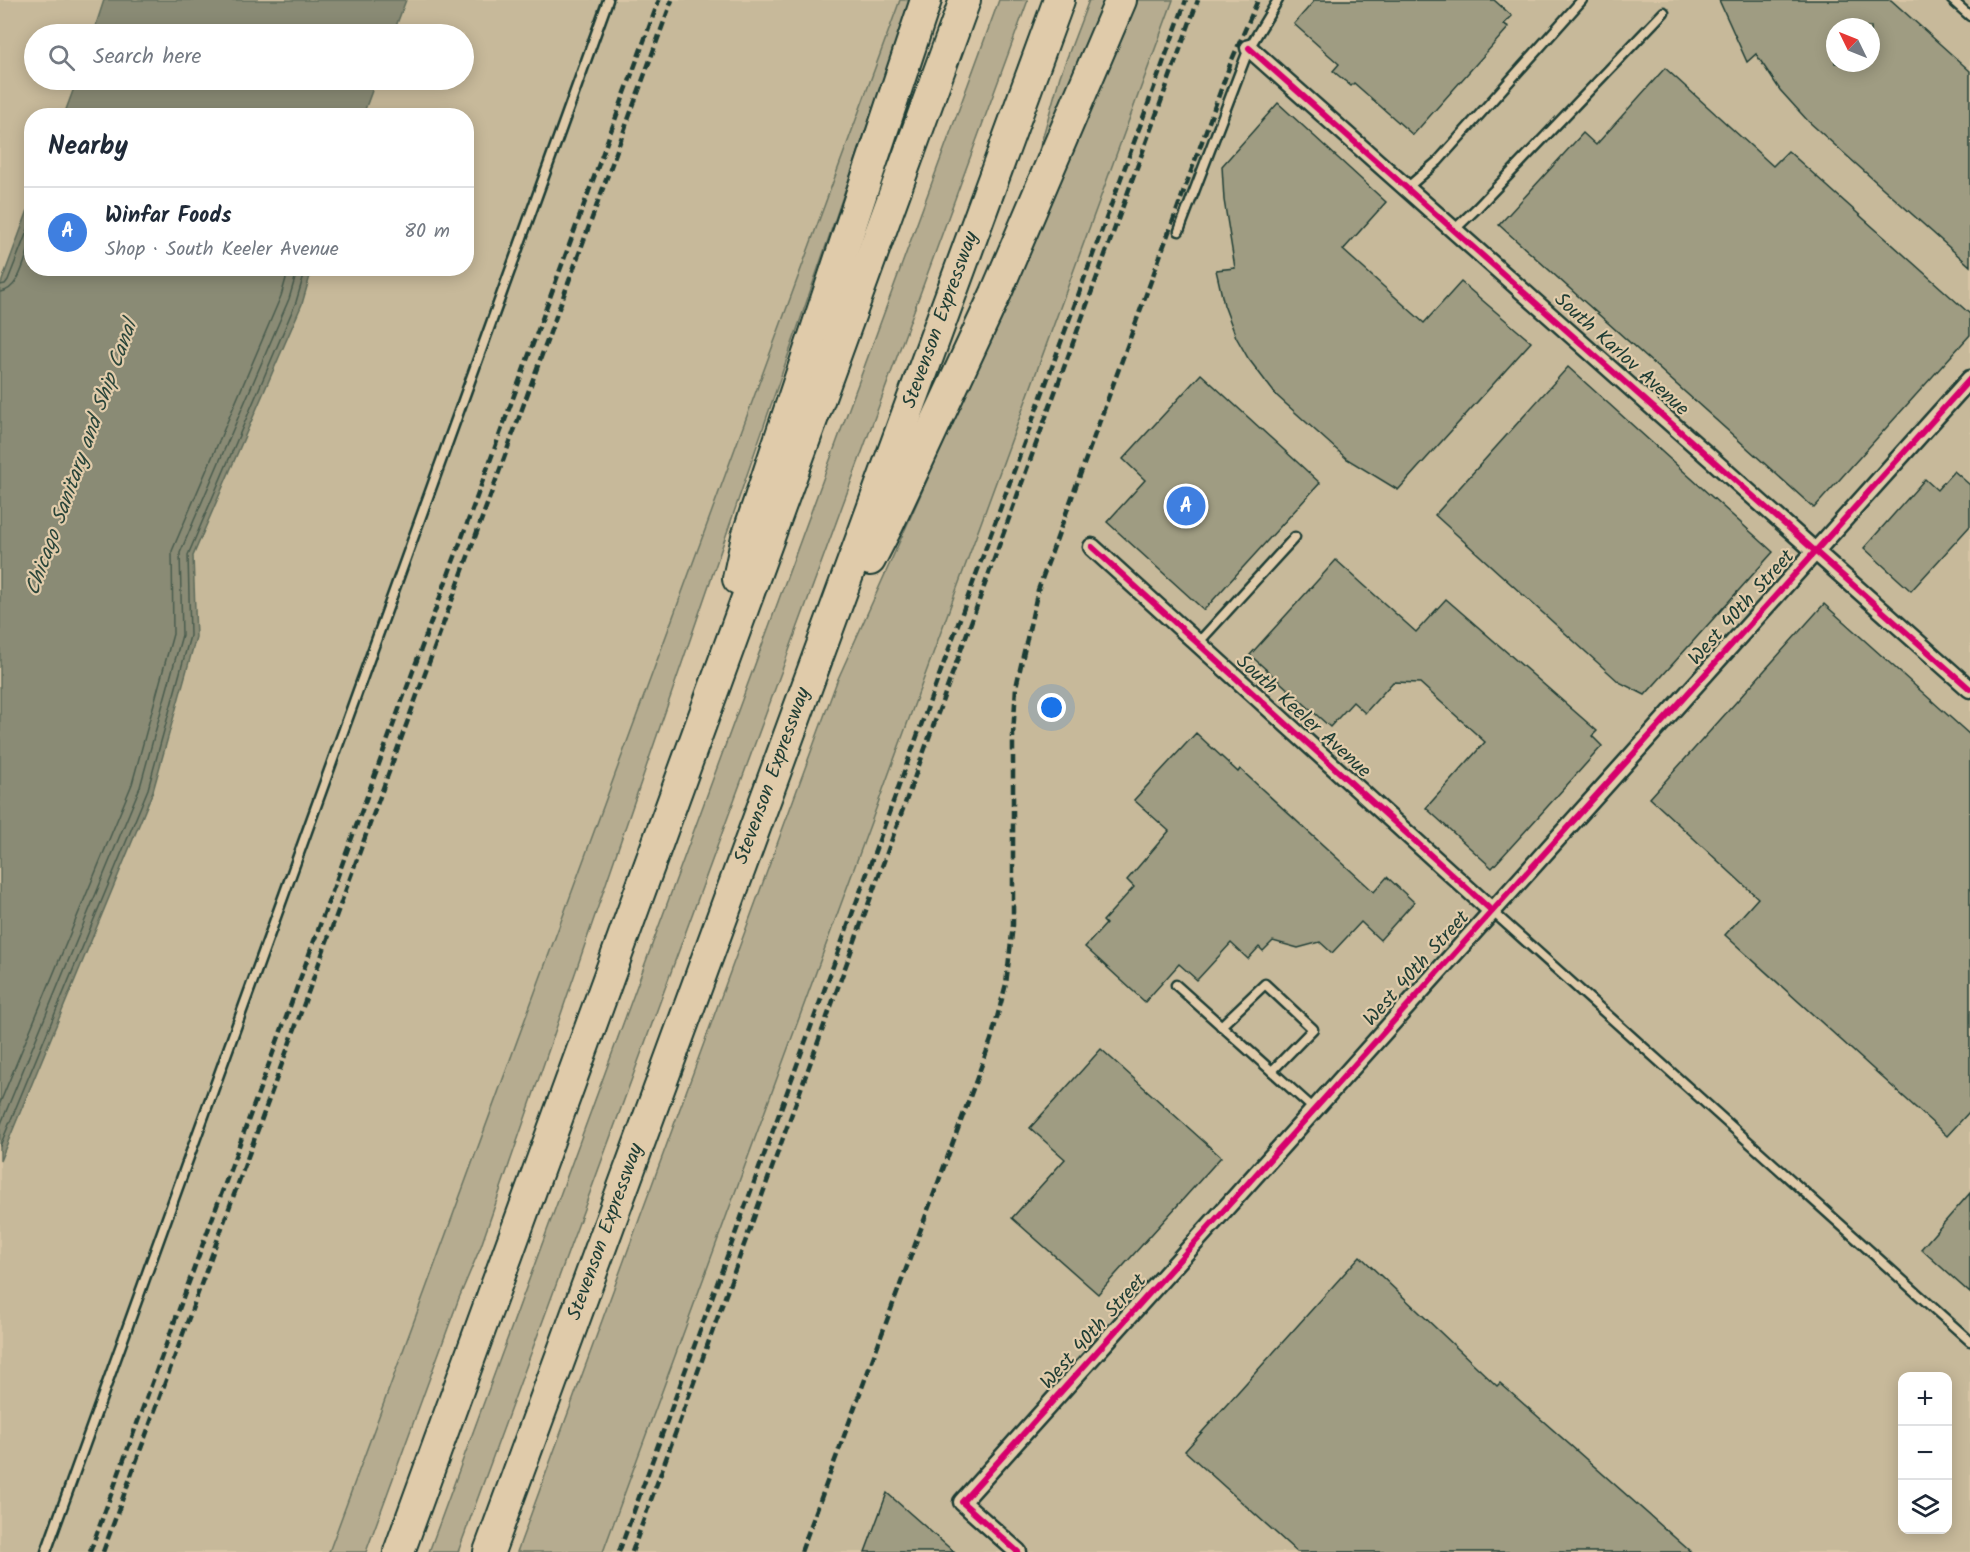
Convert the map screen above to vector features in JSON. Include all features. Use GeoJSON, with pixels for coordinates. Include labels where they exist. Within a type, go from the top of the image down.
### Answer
{"type":"FeatureCollection","features":[{"type":"Feature","properties":{"kind":"highway"},"geometry":{"type":"LineString","coordinates":[[712,696],[747,537],[926,0]]}},
{"type":"Feature","properties":{"kind":"highway"},"geometry":{"type":"LineString","coordinates":[[399,1552],[965,0]]}},
{"type":"Feature","properties":{"kind":"highway","name":"Stevenson Expressway"},"geometry":{"type":"LineString","coordinates":[[489,1552],[1059,0]]}},
{"type":"Feature","properties":{"kind":"highway"},"geometry":{"type":"LineString","coordinates":[[813,669],[888,525],[991,303],[1121,0]]}},
{"type":"Feature","properties":{"kind":"street","name":"South Karlov Avenue"},"geometry":{"type":"LineString","coordinates":[[1249,48],[1970,689]]}},
{"type":"Feature","properties":{"kind":"street","name":"West 40th Street"},"geometry":{"type":"LineString","coordinates":[[1018,1552],[962,1502],[1970,379]]}},
{"type":"Feature","properties":{"kind":"street","name":"South Keeler Avenue"},"geometry":{"type":"LineString","coordinates":[[1092,547],[1492,911]]}},
{"type":"Feature","properties":{"kind":"lane"},"geometry":{"type":"LineString","coordinates":[[46,1552],[608,0]]}},
{"type":"Feature","properties":{"kind":"lane"},"geometry":{"type":"LineString","coordinates":[[1179,231],[1249,48],[1278,0]]}},
{"type":"Feature","properties":{"kind":"lane"},"geometry":{"type":"LineString","coordinates":[[1408,188],[1437,161],[1582,0]]}},
{"type":"Feature","properties":{"kind":"lane"},"geometry":{"type":"LineString","coordinates":[[1952,0],[1970,16]]}},
{"type":"Feature","properties":{"kind":"lane"},"geometry":{"type":"LineString","coordinates":[[1455,229],[1664,12]]}},
{"type":"Feature","properties":{"kind":"lane"},"geometry":{"type":"LineString","coordinates":[[1198,644],[1295,537]]}},
{"type":"Feature","properties":{"kind":"lane"},"geometry":{"type":"LineString","coordinates":[[1492,911],[1970,1341]]}},
{"type":"Feature","properties":{"kind":"lane"},"geometry":{"type":"LineString","coordinates":[[1221,1026],[1265,984],[1313,1029],[1272,1071]]}},
{"type":"Feature","properties":{"kind":"lane"},"geometry":{"type":"LineString","coordinates":[[1176,985],[1314,1109]]}},
{"type":"Feature","properties":{"kind":"shaded area"},"geometry":{"type":"Polygon","coordinates":[[[0,0],[104,0],[96,24],[24,24],[24,90],[73,90],[67,108],[24,108],[24,221],[0,286],[0,0]]]}},
{"type":"Feature","properties":{"kind":"shaded area"},"geometry":{"type":"Polygon","coordinates":[[[406,0],[900,0],[329,1552],[0,1552],[0,1161],[153,791],[196,637],[193,556],[302,304],[310,276],[474,276],[474,108],[366,108],[372,90],[474,90],[474,24],[397,24],[406,0]]]}},
{"type":"Feature","properties":{"kind":"shaded area"},"geometry":{"type":"Polygon","coordinates":[[[900,0],[913,0],[901,28],[481,1246],[459,1298],[366,1552],[329,1552],[900,0]]]}},
{"type":"Feature","properties":{"kind":"shaded area"},"geometry":{"type":"Polygon","coordinates":[[[999,0],[1028,0],[458,1552],[429,1552],[999,0]]]}},
{"type":"Feature","properties":{"kind":"shaded area"},"geometry":{"type":"Polygon","coordinates":[[[1089,0],[1106,0],[1030,182],[1060,76],[1089,0]]]}},
{"type":"Feature","properties":{"kind":"shaded area"},"geometry":{"type":"Polygon","coordinates":[[[1138,0],[1173,0],[603,1552],[517,1552],[837,681],[1138,0]]]}},
{"type":"Feature","properties":{"kind":"shaded area"},"geometry":{"type":"Polygon","coordinates":[[[1173,0],[1970,0],[1970,1552],[603,1552],[1173,0]]]}},
{"type":"Feature","properties":{"kind":"water"},"geometry":{"type":"Polygon","coordinates":[[[104,0],[406,0],[397,24],[96,24],[104,0]]]}},
{"type":"Feature","properties":{"kind":"water"},"geometry":{"type":"Polygon","coordinates":[[[73,90],[372,90],[366,108],[67,108],[73,90]]]}},
{"type":"Feature","properties":{"kind":"water","name":"Chicago Sanitary and Ship Canal"},"geometry":{"type":"Polygon","coordinates":[[[24,221],[24,276],[310,276],[302,304],[193,556],[196,637],[153,791],[0,1161],[0,286],[24,221]]]}},
{"type":"Feature","properties":{"kind":"building"},"geometry":{"type":"Polygon","coordinates":[[[1315,0],[1494,0],[1512,16],[1504,24],[1509,27],[1413,135],[1354,83],[1351,86],[1333,71],[1339,64],[1294,24],[1315,0]]]}},
{"type":"Feature","properties":{"kind":"building"},"geometry":{"type":"Polygon","coordinates":[[[1719,0],[1891,0],[1970,71],[1970,266],[1808,121],[1780,90],[1756,54],[1747,62],[1719,0]]]}},
{"type":"Feature","properties":{"kind":"building"},"geometry":{"type":"Polygon","coordinates":[[[1665,68],[1773,166],[1788,151],[1970,314],[1970,335],[1814,508],[1499,225],[1583,133],[1596,145],[1665,68]]]}},
{"type":"Feature","properties":{"kind":"building"},"geometry":{"type":"Polygon","coordinates":[[[1278,103],[1386,202],[1343,250],[1424,323],[1461,282],[1531,342],[1398,490],[1347,459],[1276,395],[1248,358],[1236,337],[1224,305],[1216,270],[1235,268],[1224,200],[1222,166],[1278,103]]]}},
{"type":"Feature","properties":{"kind":"building"},"geometry":{"type":"Polygon","coordinates":[[[1568,367],[1773,552],[1645,695],[1619,682],[1435,515],[1568,367]]]}},
{"type":"Feature","properties":{"kind":"building"},"geometry":{"type":"Polygon","coordinates":[[[1201,374],[1320,483],[1204,610],[1107,522],[1145,480],[1123,459],[1201,374]]]}},
{"type":"Feature","properties":{"kind":"building"},"geometry":{"type":"Polygon","coordinates":[[[1954,471],[1970,485],[1970,526],[1911,591],[1864,548],[1925,479],[1937,490],[1954,471]]]}},
{"type":"Feature","properties":{"kind":"building"},"geometry":{"type":"Polygon","coordinates":[[[1336,560],[1416,632],[1446,599],[1597,731],[1592,736],[1602,746],[1492,868],[1426,808],[1485,742],[1420,683],[1393,682],[1365,713],[1353,702],[1330,727],[1250,655],[1336,560]]]}},
{"type":"Feature","properties":{"kind":"building"},"geometry":{"type":"Polygon","coordinates":[[[1824,604],[1970,735],[1970,1111],[1947,1136],[1725,935],[1758,898],[1650,798],[1824,604]]]}},
{"type":"Feature","properties":{"kind":"building"},"geometry":{"type":"Polygon","coordinates":[[[1196,733],[1238,772],[1240,769],[1374,892],[1387,877],[1414,902],[1380,940],[1361,922],[1332,953],[1320,942],[1298,948],[1273,941],[1263,951],[1259,947],[1248,959],[1231,943],[1197,980],[1179,964],[1145,1002],[1085,947],[1106,924],[1103,921],[1134,887],[1127,880],[1169,831],[1134,800],[1196,733]]]}},
{"type":"Feature","properties":{"kind":"building"},"geometry":{"type":"Polygon","coordinates":[[[1101,1049],[1221,1157],[1098,1294],[1012,1218],[1065,1159],[1030,1128],[1101,1049]]]}},
{"type":"Feature","properties":{"kind":"building"},"geometry":{"type":"Polygon","coordinates":[[[1970,1193],[1970,1293],[1921,1249],[1970,1193]]]}},
{"type":"Feature","properties":{"kind":"building"},"geometry":{"type":"Polygon","coordinates":[[[1360,1256],[1497,1386],[1500,1383],[1691,1552],[1297,1552],[1185,1451],[1360,1256]]]}},
{"type":"Feature","properties":{"kind":"building"},"geometry":{"type":"Polygon","coordinates":[[[887,1493],[954,1552],[865,1552],[887,1493]]]}},
{"type":"Feature","properties":{"kind":"railway"},"geometry":{"type":"LineString","coordinates":[[90,1552],[659,0]]}},
{"type":"Feature","properties":{"kind":"railway"},"geometry":{"type":"LineString","coordinates":[[103,1552],[672,0]]}},
{"type":"Feature","properties":{"kind":"railway"},"geometry":{"type":"LineString","coordinates":[[619,1552],[1186,0]]}},
{"type":"Feature","properties":{"kind":"railway"},"geometry":{"type":"LineString","coordinates":[[632,1552],[1198,0]]}},
{"type":"Feature","properties":{"kind":"railway"},"geometry":{"type":"LineString","coordinates":[[801,1552],[991,1040],[1006,984],[1013,925],[1013,735],[1016,687],[1038,590],[1231,62],[1258,0]]}},
{"type":"Feature","properties":{"kind":"cycle path"},"geometry":{"type":"LineString","coordinates":[[1249,48],[1970,689]]}},
{"type":"Feature","properties":{"kind":"cycle path"},"geometry":{"type":"LineString","coordinates":[[1018,1552],[962,1502],[1970,379]]}},
{"type":"Feature","properties":{"kind":"cycle path"},"geometry":{"type":"LineString","coordinates":[[1092,547],[1492,911]]}},
{"type":"Feature","properties":{"kind":"place","name":"Winfar Foods"},"geometry":{"type":"Point","coordinates":[1186,506]}}]}
